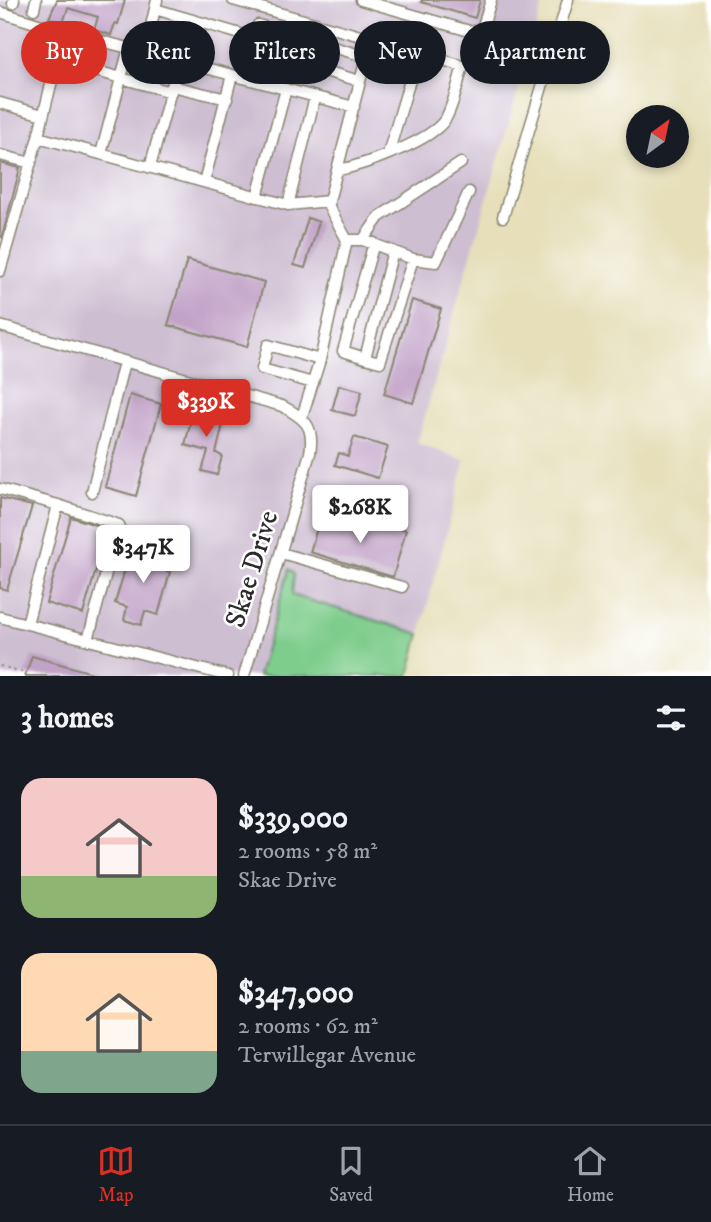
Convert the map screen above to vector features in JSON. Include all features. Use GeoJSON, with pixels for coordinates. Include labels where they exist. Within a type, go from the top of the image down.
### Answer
{"type":"FeatureCollection","features":[{"type":"Feature","properties":{"kind":"street"},"geometry":{"type":"LineString","coordinates":[[233,0],[354,34]]}},
{"type":"Feature","properties":{"kind":"street"},"geometry":{"type":"LineString","coordinates":[[361,0],[473,32],[483,26],[491,0]]}},
{"type":"Feature","properties":{"kind":"street"},"geometry":{"type":"LineString","coordinates":[[503,217],[568,0]]}},
{"type":"Feature","properties":{"kind":"street"},"geometry":{"type":"LineString","coordinates":[[156,5],[229,29]]}},
{"type":"Feature","properties":{"kind":"street"},"geometry":{"type":"LineString","coordinates":[[259,21],[262,8]]}},
{"type":"Feature","properties":{"kind":"street"},"geometry":{"type":"LineString","coordinates":[[0,12],[29,21]]}},
{"type":"Feature","properties":{"kind":"street"},"geometry":{"type":"LineString","coordinates":[[338,170],[362,166],[423,138],[445,120],[463,66],[446,61]]}},
{"type":"Feature","properties":{"kind":"street"},"geometry":{"type":"LineString","coordinates":[[101,154],[121,78],[107,74]]}},
{"type":"Feature","properties":{"kind":"street"},"geometry":{"type":"LineString","coordinates":[[0,271],[51,84]]}},
{"type":"Feature","properties":{"kind":"street"},"geometry":{"type":"LineString","coordinates":[[149,84],[227,99]]}},
{"type":"Feature","properties":{"kind":"street"},"geometry":{"type":"LineString","coordinates":[[150,167],[173,84]]}},
{"type":"Feature","properties":{"kind":"street"},"geometry":{"type":"LineString","coordinates":[[204,182],[227,99],[234,84]]}},
{"type":"Feature","properties":{"kind":"street"},"geometry":{"type":"LineString","coordinates":[[266,84],[354,107]]}},
{"type":"Feature","properties":{"kind":"street"},"geometry":{"type":"LineString","coordinates":[[0,326],[282,406],[302,417],[320,360],[347,240],[329,207],[359,84]]}},
{"type":"Feature","properties":{"kind":"street"},"geometry":{"type":"LineString","coordinates":[[388,153],[409,84]]}},
{"type":"Feature","properties":{"kind":"street"},"geometry":{"type":"LineString","coordinates":[[257,197],[286,89]]}},
{"type":"Feature","properties":{"kind":"street"},"geometry":{"type":"LineString","coordinates":[[288,205],[315,97]]}},
{"type":"Feature","properties":{"kind":"street"},"geometry":{"type":"LineString","coordinates":[[0,103],[43,115]]}},
{"type":"Feature","properties":{"kind":"street"},"geometry":{"type":"LineString","coordinates":[[38,137],[288,205],[330,201]]}},
{"type":"Feature","properties":{"kind":"street"},"geometry":{"type":"LineString","coordinates":[[0,155],[31,163]]}},
{"type":"Feature","properties":{"kind":"street"},"geometry":{"type":"LineString","coordinates":[[363,240],[379,217],[461,163]]}},
{"type":"Feature","properties":{"kind":"street"},"geometry":{"type":"LineString","coordinates":[[347,240],[363,240],[413,259],[436,262],[469,192]]}},
{"type":"Feature","properties":{"kind":"street"},"geometry":{"type":"LineString","coordinates":[[374,243],[343,351],[380,362],[413,259]]}},
{"type":"Feature","properties":{"kind":"street"},"geometry":{"type":"LineString","coordinates":[[365,358],[394,251]]}},
{"type":"Feature","properties":{"kind":"street"},"geometry":{"type":"LineString","coordinates":[[313,383],[262,369],[268,345],[320,360]]}},
{"type":"Feature","properties":{"kind":"street"},"geometry":{"type":"LineString","coordinates":[[92,492],[124,362]]}},
{"type":"Feature","properties":{"kind":"street","name":"Skae Drive"},"geometry":{"type":"LineString","coordinates":[[244,676],[310,453],[311,431],[302,417]]}},
{"type":"Feature","properties":{"kind":"street"},"geometry":{"type":"LineString","coordinates":[[0,489],[119,525],[88,640]]}},
{"type":"Feature","properties":{"kind":"street"},"geometry":{"type":"LineString","coordinates":[[27,624],[58,505]]}},
{"type":"Feature","properties":{"kind":"street"},"geometry":{"type":"LineString","coordinates":[[281,552],[402,587]]}},
{"type":"Feature","properties":{"kind":"street"},"geometry":{"type":"LineString","coordinates":[[0,617],[228,676]]}},
{"type":"Feature","properties":{"kind":"path"},"geometry":{"type":"LineString","coordinates":[[0,666],[26,673]]}},
{"type":"Feature","properties":{"kind":"shaded area"},"geometry":{"type":"Polygon","coordinates":[[[0,0],[544,0],[538,21],[460,21],[460,84],[520,84],[417,443],[465,461],[409,676],[0,676],[0,0]]]}},
{"type":"Feature","properties":{"kind":"green space"},"geometry":{"type":"Polygon","coordinates":[[[289,569],[294,574],[292,595],[420,634],[409,676],[258,676],[289,569]]]}},
{"type":"Feature","properties":{"kind":"building"},"geometry":{"type":"Polygon","coordinates":[[[57,0],[125,0],[118,24],[115,23],[111,35],[107,34],[107,21],[97,21],[98,17],[68,8],[64,21],[49,18],[57,0]]]}},
{"type":"Feature","properties":{"kind":"building"},"geometry":{"type":"Polygon","coordinates":[[[480,0],[475,18],[421,2],[480,0]]]}},
{"type":"Feature","properties":{"kind":"building"},"geometry":{"type":"Polygon","coordinates":[[[0,163],[20,168],[2,237],[0,236],[0,163]]]}},
{"type":"Feature","properties":{"kind":"building"},"geometry":{"type":"Polygon","coordinates":[[[308,218],[319,222],[305,268],[294,265],[308,218]]]}},
{"type":"Feature","properties":{"kind":"building"},"geometry":{"type":"Polygon","coordinates":[[[187,260],[264,282],[247,347],[168,325],[187,260]]]}},
{"type":"Feature","properties":{"kind":"building"},"geometry":{"type":"Polygon","coordinates":[[[412,300],[441,309],[413,403],[384,394],[412,300]]]}},
{"type":"Feature","properties":{"kind":"building"},"geometry":{"type":"Polygon","coordinates":[[[339,385],[362,391],[355,416],[332,410],[339,385]]]}},
{"type":"Feature","properties":{"kind":"building"},"geometry":{"type":"Polygon","coordinates":[[[130,395],[161,404],[136,496],[105,487],[130,395]]]}},
{"type":"Feature","properties":{"kind":"building"},"geometry":{"type":"Polygon","coordinates":[[[193,412],[224,420],[216,453],[222,456],[217,475],[202,471],[208,451],[185,445],[193,412]]]}},
{"type":"Feature","properties":{"kind":"building"},"geometry":{"type":"Polygon","coordinates":[[[354,437],[388,447],[378,478],[335,465],[339,453],[348,456],[354,437]]]}},
{"type":"Feature","properties":{"kind":"building"},"geometry":{"type":"Polygon","coordinates":[[[0,498],[32,506],[7,590],[0,588],[0,498]]]}},
{"type":"Feature","properties":{"kind":"building"},"geometry":{"type":"Polygon","coordinates":[[[321,515],[376,531],[378,522],[406,530],[393,577],[310,552],[321,515]]]}},
{"type":"Feature","properties":{"kind":"building"},"geometry":{"type":"Polygon","coordinates":[[[71,517],[108,529],[83,614],[46,603],[71,517]]]}},
{"type":"Feature","properties":{"kind":"building"},"geometry":{"type":"Polygon","coordinates":[[[143,545],[165,552],[160,569],[170,572],[158,615],[145,611],[141,625],[124,620],[127,607],[115,603],[128,559],[138,562],[143,545]]]}},
{"type":"Feature","properties":{"kind":"building"},"geometry":{"type":"Polygon","coordinates":[[[32,656],[96,674],[96,676],[25,676],[32,656]]]}}]}
